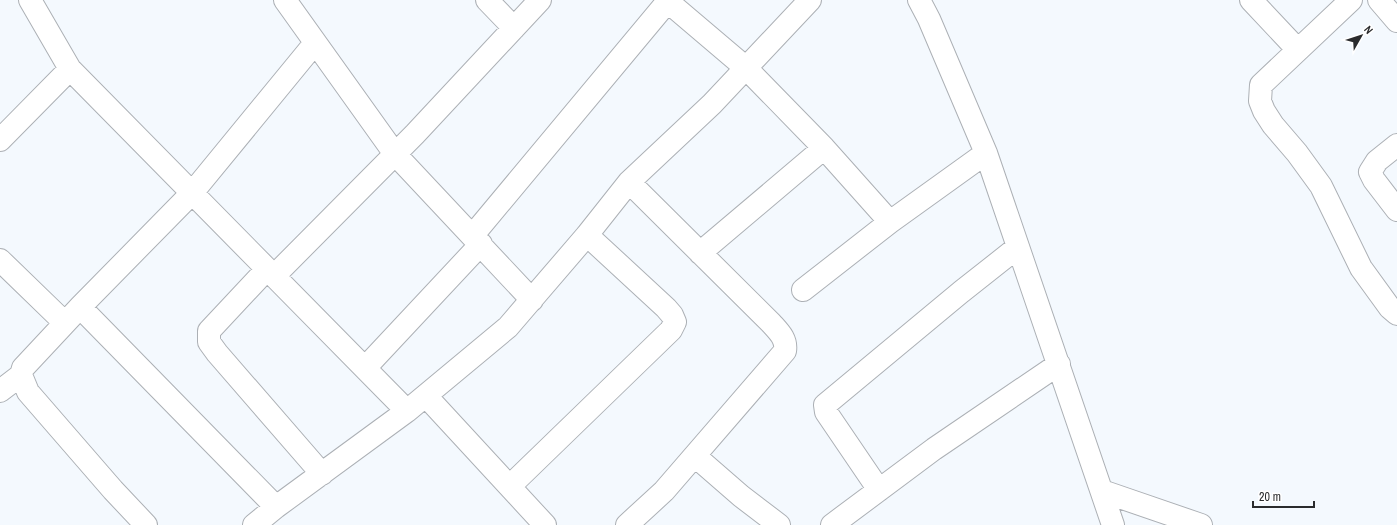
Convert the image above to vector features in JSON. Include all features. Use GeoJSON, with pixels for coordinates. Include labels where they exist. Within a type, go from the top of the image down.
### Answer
{"type":"FeatureCollection","features":[{"type":"Feature","properties":{"kind":"street"},"geometry":{"type":"LineString","coordinates":[[30,0],[70,69],[408,411]]}},
{"type":"Feature","properties":{"kind":"street"},"geometry":{"type":"LineString","coordinates":[[284,0],[395,154],[532,300]]}},
{"type":"Feature","properties":{"kind":"street"},"geometry":{"type":"LineString","coordinates":[[487,0],[514,28]]}},
{"type":"Feature","properties":{"kind":"street"},"geometry":{"type":"LineString","coordinates":[[322,474],[217,353],[209,342],[209,331],[395,154],[540,0]]}},
{"type":"Feature","properties":{"kind":"street"},"geometry":{"type":"LineString","coordinates":[[255,525],[276,507],[408,411],[508,327],[587,235],[629,182],[712,104],[810,0]]}},
{"type":"Feature","properties":{"kind":"street"},"geometry":{"type":"LineString","coordinates":[[919,0],[929,19],[986,153],[1114,525]]}},
{"type":"Feature","properties":{"kind":"street"},"geometry":{"type":"LineString","coordinates":[[1251,0],[1298,50]]}},
{"type":"Feature","properties":{"kind":"street"},"geometry":{"type":"LineString","coordinates":[[1351,0],[1261,85],[1260,101],[1264,111],[1273,125],[1297,153],[1321,186],[1361,268],[1395,308]]}},
{"type":"Feature","properties":{"kind":"street"},"geometry":{"type":"LineString","coordinates":[[1379,0],[1397,21]]}},
{"type":"Feature","properties":{"kind":"street"},"geometry":{"type":"LineString","coordinates":[[365,368],[477,240],[667,1],[746,68],[824,148],[890,222]]}},
{"type":"Feature","properties":{"kind":"street"},"geometry":{"type":"LineString","coordinates":[[146,525],[113,490],[28,392],[21,376],[23,368],[80,307],[192,193],[315,43]]}},
{"type":"Feature","properties":{"kind":"street"},"geometry":{"type":"LineString","coordinates":[[0,140],[70,69]]}},
{"type":"Feature","properties":{"kind":"street"},"geometry":{"type":"LineString","coordinates":[[1397,145],[1377,161],[1370,172],[1374,180],[1397,210]]}},
{"type":"Feature","properties":{"kind":"street"},"geometry":{"type":"LineString","coordinates":[[700,253],[824,148]]}},
{"type":"Feature","properties":{"kind":"street"},"geometry":{"type":"LineString","coordinates":[[803,290],[890,222],[986,153]]}},
{"type":"Feature","properties":{"kind":"street"},"geometry":{"type":"LineString","coordinates":[[627,525],[664,491],[695,456],[785,351],[786,344],[771,323],[629,182]]}},
{"type":"Feature","properties":{"kind":"street"},"geometry":{"type":"LineString","coordinates":[[510,486],[671,330],[675,322],[672,315],[666,308],[587,235]]}},
{"type":"Feature","properties":{"kind":"street"},"geometry":{"type":"LineString","coordinates":[[879,490],[826,412],[825,405],[955,297],[1018,247]]}},
{"type":"Feature","properties":{"kind":"street"},"geometry":{"type":"LineString","coordinates":[[0,260],[65,323]]}},
{"type":"Feature","properties":{"kind":"street"},"geometry":{"type":"LineString","coordinates":[[80,307],[276,507]]}},
{"type":"Feature","properties":{"kind":"street"},"geometry":{"type":"LineString","coordinates":[[832,525],[934,449],[1058,364]]}},
{"type":"Feature","properties":{"kind":"street"},"geometry":{"type":"LineString","coordinates":[[0,391],[21,376]]}},
{"type":"Feature","properties":{"kind":"street"},"geometry":{"type":"LineString","coordinates":[[426,396],[545,525]]}},
{"type":"Feature","properties":{"kind":"street"},"geometry":{"type":"LineString","coordinates":[[695,456],[741,496],[779,525]]}},
{"type":"Feature","properties":{"kind":"street"},"geometry":{"type":"LineString","coordinates":[[1102,491],[1201,525]]}}]}
